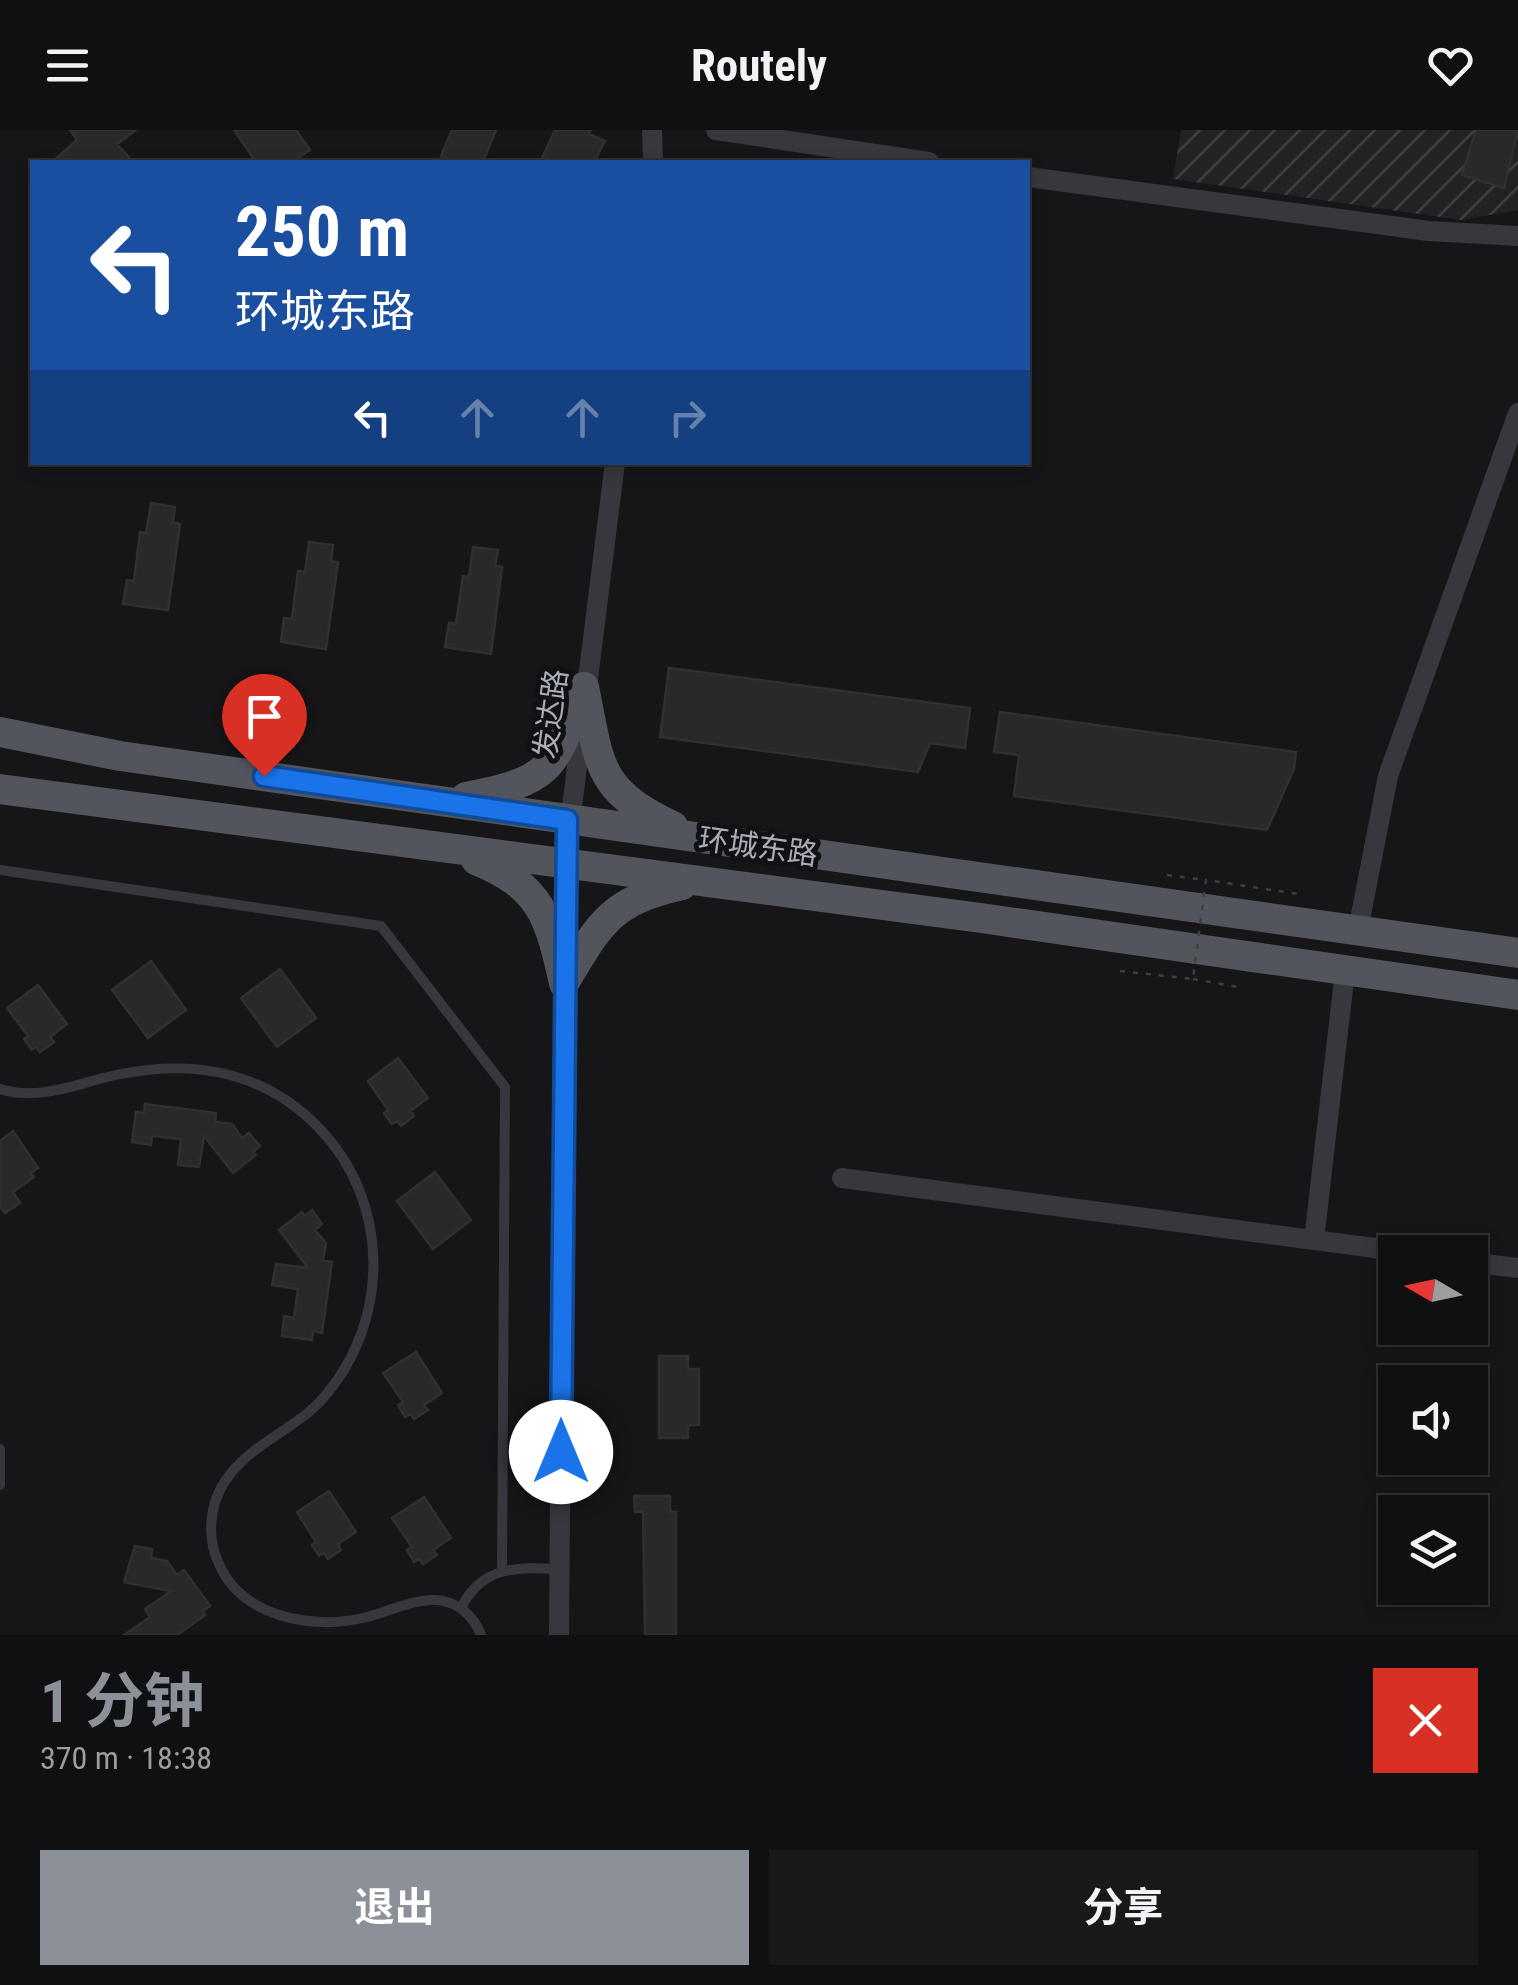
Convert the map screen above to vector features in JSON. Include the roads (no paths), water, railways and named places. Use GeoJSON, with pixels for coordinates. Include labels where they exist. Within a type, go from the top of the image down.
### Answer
{"type":"FeatureCollection","features":[{"type":"Feature","properties":{"kind":"main road"},"geometry":{"type":"LineString","coordinates":[[443,802],[517,787],[538,776],[562,746],[584,687]]}},
{"type":"Feature","properties":{"kind":"main road"},"geometry":{"type":"LineString","coordinates":[[584,687],[600,764],[612,786],[640,810],[702,839]]}},
{"type":"Feature","properties":{"kind":"main road","name":"环城东路"},"geometry":{"type":"LineString","coordinates":[[0,732],[120,756],[1518,953]]}},
{"type":"Feature","properties":{"kind":"main road","name":"环城东路"},"geometry":{"type":"LineString","coordinates":[[0,789],[564,862],[1518,995]]}},
{"type":"Feature","properties":{"kind":"main road"},"geometry":{"type":"LineString","coordinates":[[441,846],[504,872],[534,897],[552,931],[564,983]]}},
{"type":"Feature","properties":{"kind":"main road"},"geometry":{"type":"LineString","coordinates":[[564,983],[599,926],[618,906],[644,893],[701,881]]}},
{"type":"Feature","properties":{"kind":"street"},"geometry":{"type":"LineString","coordinates":[[652,130],[653,160]]}},
{"type":"Feature","properties":{"kind":"street"},"geometry":{"type":"LineString","coordinates":[[716,130],[916,160]]}},
{"type":"Feature","properties":{"kind":"street"},"geometry":{"type":"LineString","coordinates":[[1030,178],[1429,231],[1518,236]]}},
{"type":"Feature","properties":{"kind":"street"},"geometry":{"type":"LineString","coordinates":[[1358,930],[1388,776],[1518,413]]}},
{"type":"Feature","properties":{"kind":"street","name":"发达路"},"geometry":{"type":"LineString","coordinates":[[559,1635],[564,862],[615,465]]}},
{"type":"Feature","properties":{"kind":"street"},"geometry":{"type":"LineString","coordinates":[[1314,1240],[1344,971]]}},
{"type":"Feature","properties":{"kind":"street"},"geometry":{"type":"LineString","coordinates":[[842,1178],[1378,1248]]}},
{"type":"Feature","properties":{"kind":"street"},"geometry":{"type":"LineString","coordinates":[[1488,1264],[1518,1268]]}},
{"type":"Feature","properties":{"kind":"lane"},"geometry":{"type":"LineString","coordinates":[[0,870],[381,926],[505,1088],[502,1570]]}},
{"type":"Feature","properties":{"kind":"lane"},"geometry":{"type":"LineString","coordinates":[[0,1089],[40,1094],[155,1067],[195,1066],[234,1074],[270,1089],[303,1112],[331,1140],[353,1174],[367,1210],[374,1250],[373,1290],[364,1328],[348,1365],[325,1397],[232,1470],[214,1506],[212,1545],[228,1582],[258,1607],[295,1619],[350,1621],[436,1600],[461,1608],[481,1635]]}},
{"type":"Feature","properties":{"kind":"lane"},"geometry":{"type":"LineString","coordinates":[[0,1449],[0,1485]]}},
{"type":"Feature","properties":{"kind":"lane"},"geometry":{"type":"LineString","coordinates":[[461,1608],[480,1582],[502,1570],[560,1569]]}}]}
